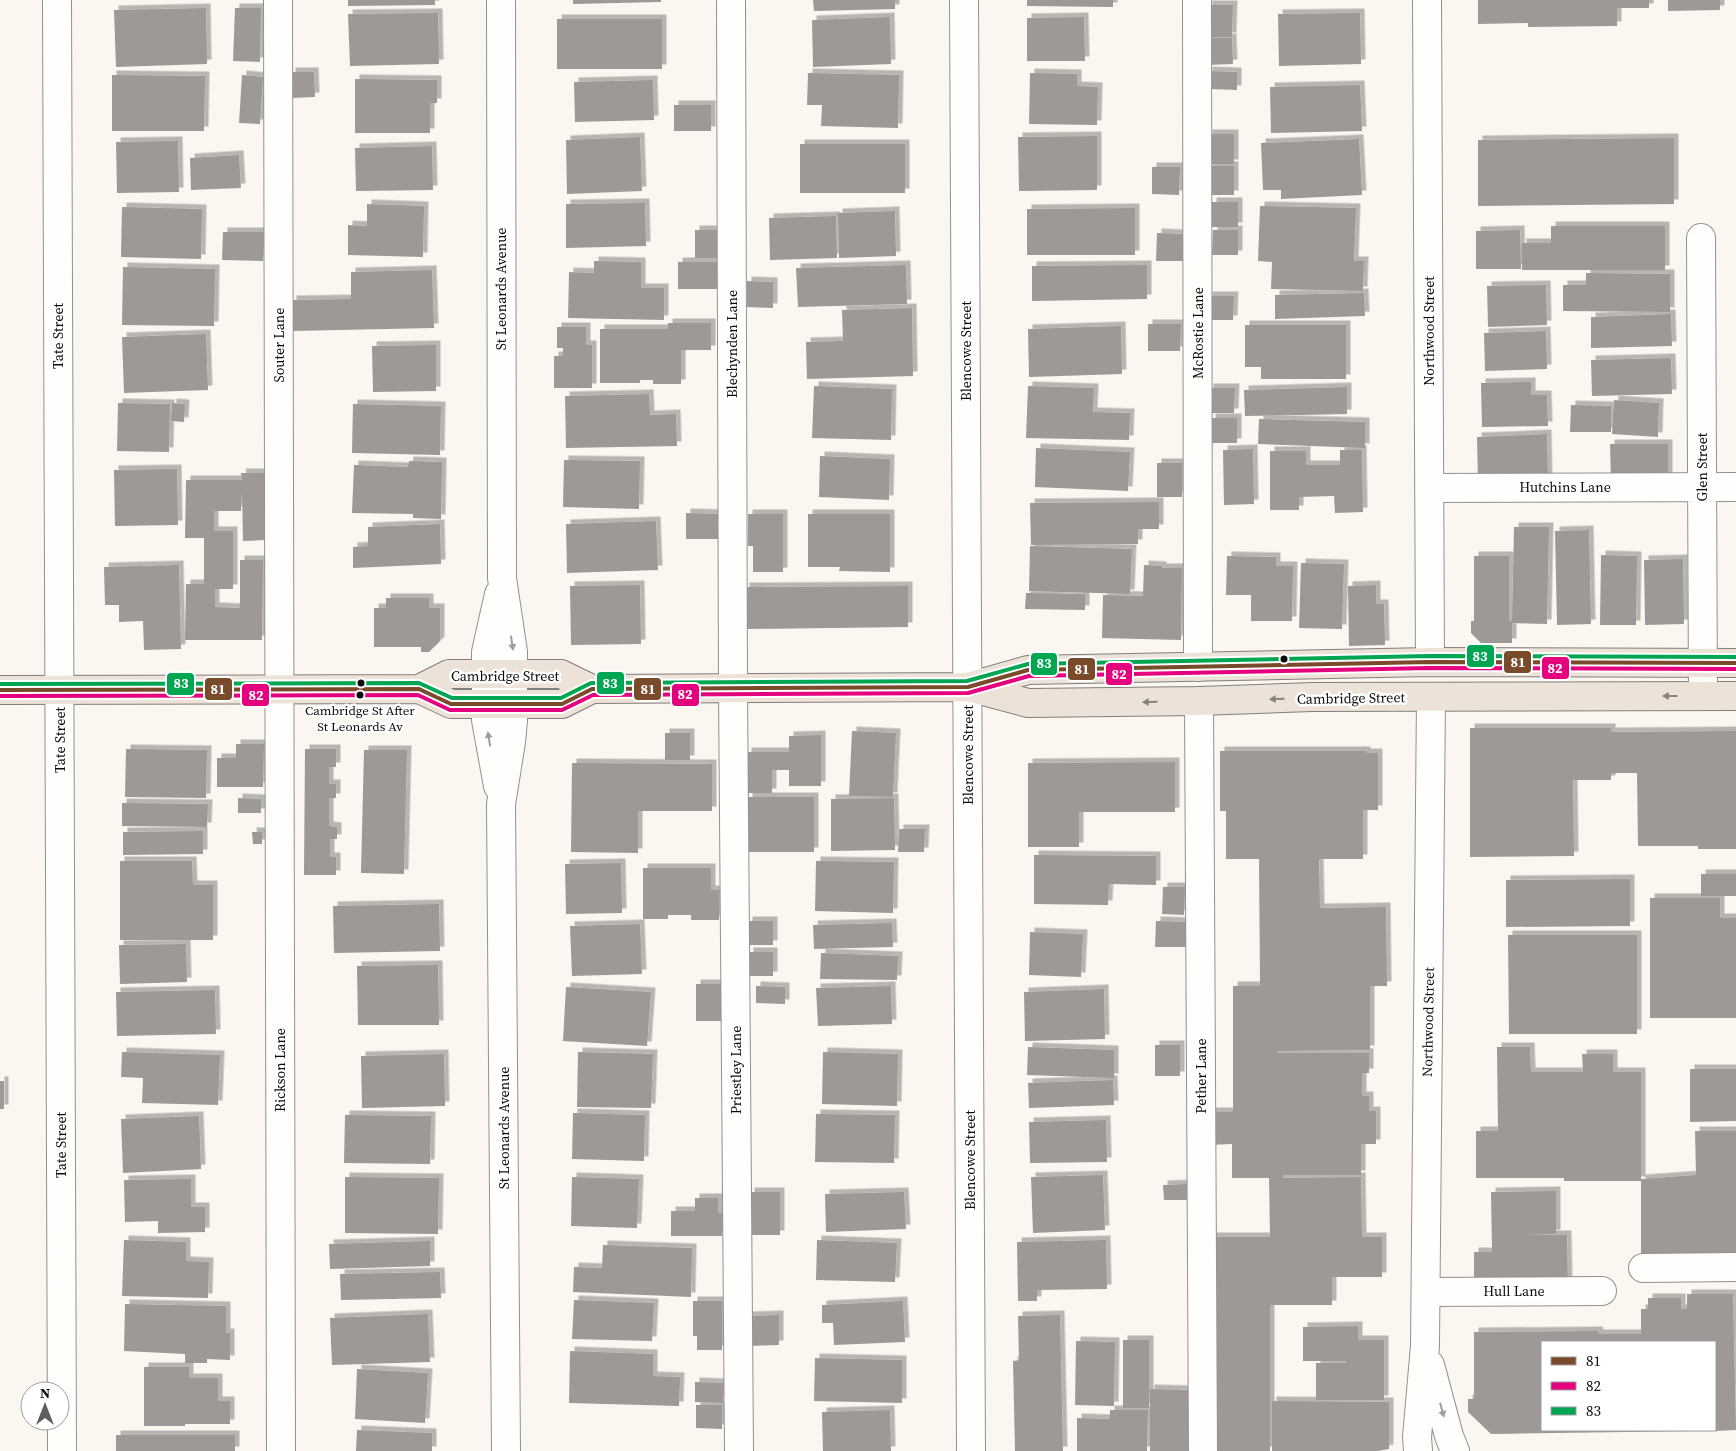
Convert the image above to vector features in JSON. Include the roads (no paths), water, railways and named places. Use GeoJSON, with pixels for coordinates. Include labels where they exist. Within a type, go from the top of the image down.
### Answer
{"type":"FeatureCollection","features":[{"type":"Feature","properties":{"kind":"main road","name":"Cambridge Street"},"geometry":{"type":"LineString","coordinates":[[420,689],[449,674],[561,674],[592,689],[968,687],[1028,670],[1430,662],[1736,663]]}},
{"type":"Feature","properties":{"kind":"main road"},"geometry":{"type":"LineString","coordinates":[[1430,662],[1432,669],[1450,683],[1513,683],[1554,689],[1576,697]]}},
{"type":"Feature","properties":{"kind":"main road","name":"Cambridge Street"},"geometry":{"type":"LineString","coordinates":[[968,687],[1028,703],[1312,698],[1736,696]]}},
{"type":"Feature","properties":{"kind":"main road","name":"Cambridge Street"},"geometry":{"type":"LineString","coordinates":[[0,690],[420,689],[451,704],[562,704],[592,689]]}},
{"type":"Feature","properties":{"kind":"street","name":"Tate Street"},"geometry":{"type":"LineString","coordinates":[[57,0],[62,1451]]}},
{"type":"Feature","properties":{"kind":"street","name":"Souter Lane"},"geometry":{"type":"LineString","coordinates":[[278,0],[280,689]]}},
{"type":"Feature","properties":{"kind":"street","name":"St Leonards Avenue"},"geometry":{"type":"LineString","coordinates":[[500,0],[502,578],[513,652],[512,742],[501,804],[506,1451]]}},
{"type":"Feature","properties":{"kind":"street","name":"Blechynden Lane"},"geometry":{"type":"LineString","coordinates":[[731,0],[733,689]]}},
{"type":"Feature","properties":{"kind":"street","name":"Blencowe Street"},"geometry":{"type":"LineString","coordinates":[[964,0],[971,1451]]}},
{"type":"Feature","properties":{"kind":"street","name":"McRostie Lane"},"geometry":{"type":"LineString","coordinates":[[1197,0],[1198,667]]}},
{"type":"Feature","properties":{"kind":"street","name":"Northwood Street"},"geometry":{"type":"LineString","coordinates":[[1427,0],[1430,662]]}},
{"type":"Feature","properties":{"kind":"street","name":"Glen Street"},"geometry":{"type":"LineString","coordinates":[[1701,238],[1703,696]]}},
{"type":"Feature","properties":{"kind":"street","name":"Hutchins Lane"},"geometry":{"type":"LineString","coordinates":[[1429,488],[1736,486]]}},
{"type":"Feature","properties":{"kind":"street","name":"St Leonards Avenue"},"geometry":{"type":"LineString","coordinates":[[501,804],[486,720],[486,652],[502,578]]}},
{"type":"Feature","properties":{"kind":"street","name":"Rickson Lane"},"geometry":{"type":"LineString","coordinates":[[280,689],[281,1451]]}},
{"type":"Feature","properties":{"kind":"street","name":"Priestley Lane"},"geometry":{"type":"LineString","coordinates":[[733,689],[738,1451]]}},
{"type":"Feature","properties":{"kind":"street","name":"Northwood Street"},"geometry":{"type":"LineString","coordinates":[[1418,1451],[1417,1437],[1425,1346],[1426,1292],[1431,697]]}},
{"type":"Feature","properties":{"kind":"street","name":"Pether Lane"},"geometry":{"type":"LineString","coordinates":[[1199,701],[1203,1451]]}},
{"type":"Feature","properties":{"kind":"street"},"geometry":{"type":"LineString","coordinates":[[1643,1268],[1736,1267]]}},
{"type":"Feature","properties":{"kind":"street","name":"Hull Lane"},"geometry":{"type":"LineString","coordinates":[[1426,1292],[1602,1291]]}},
{"type":"Feature","properties":{"kind":"street","name":"Northwood Street"},"geometry":{"type":"LineString","coordinates":[[1425,1346],[1449,1436],[1455,1451]]}},
{"type":"Feature","properties":{"kind":"place","name":"Cambridge St After St Leonards Av"},"geometry":{"type":"Point","coordinates":[360,695]}}]}
